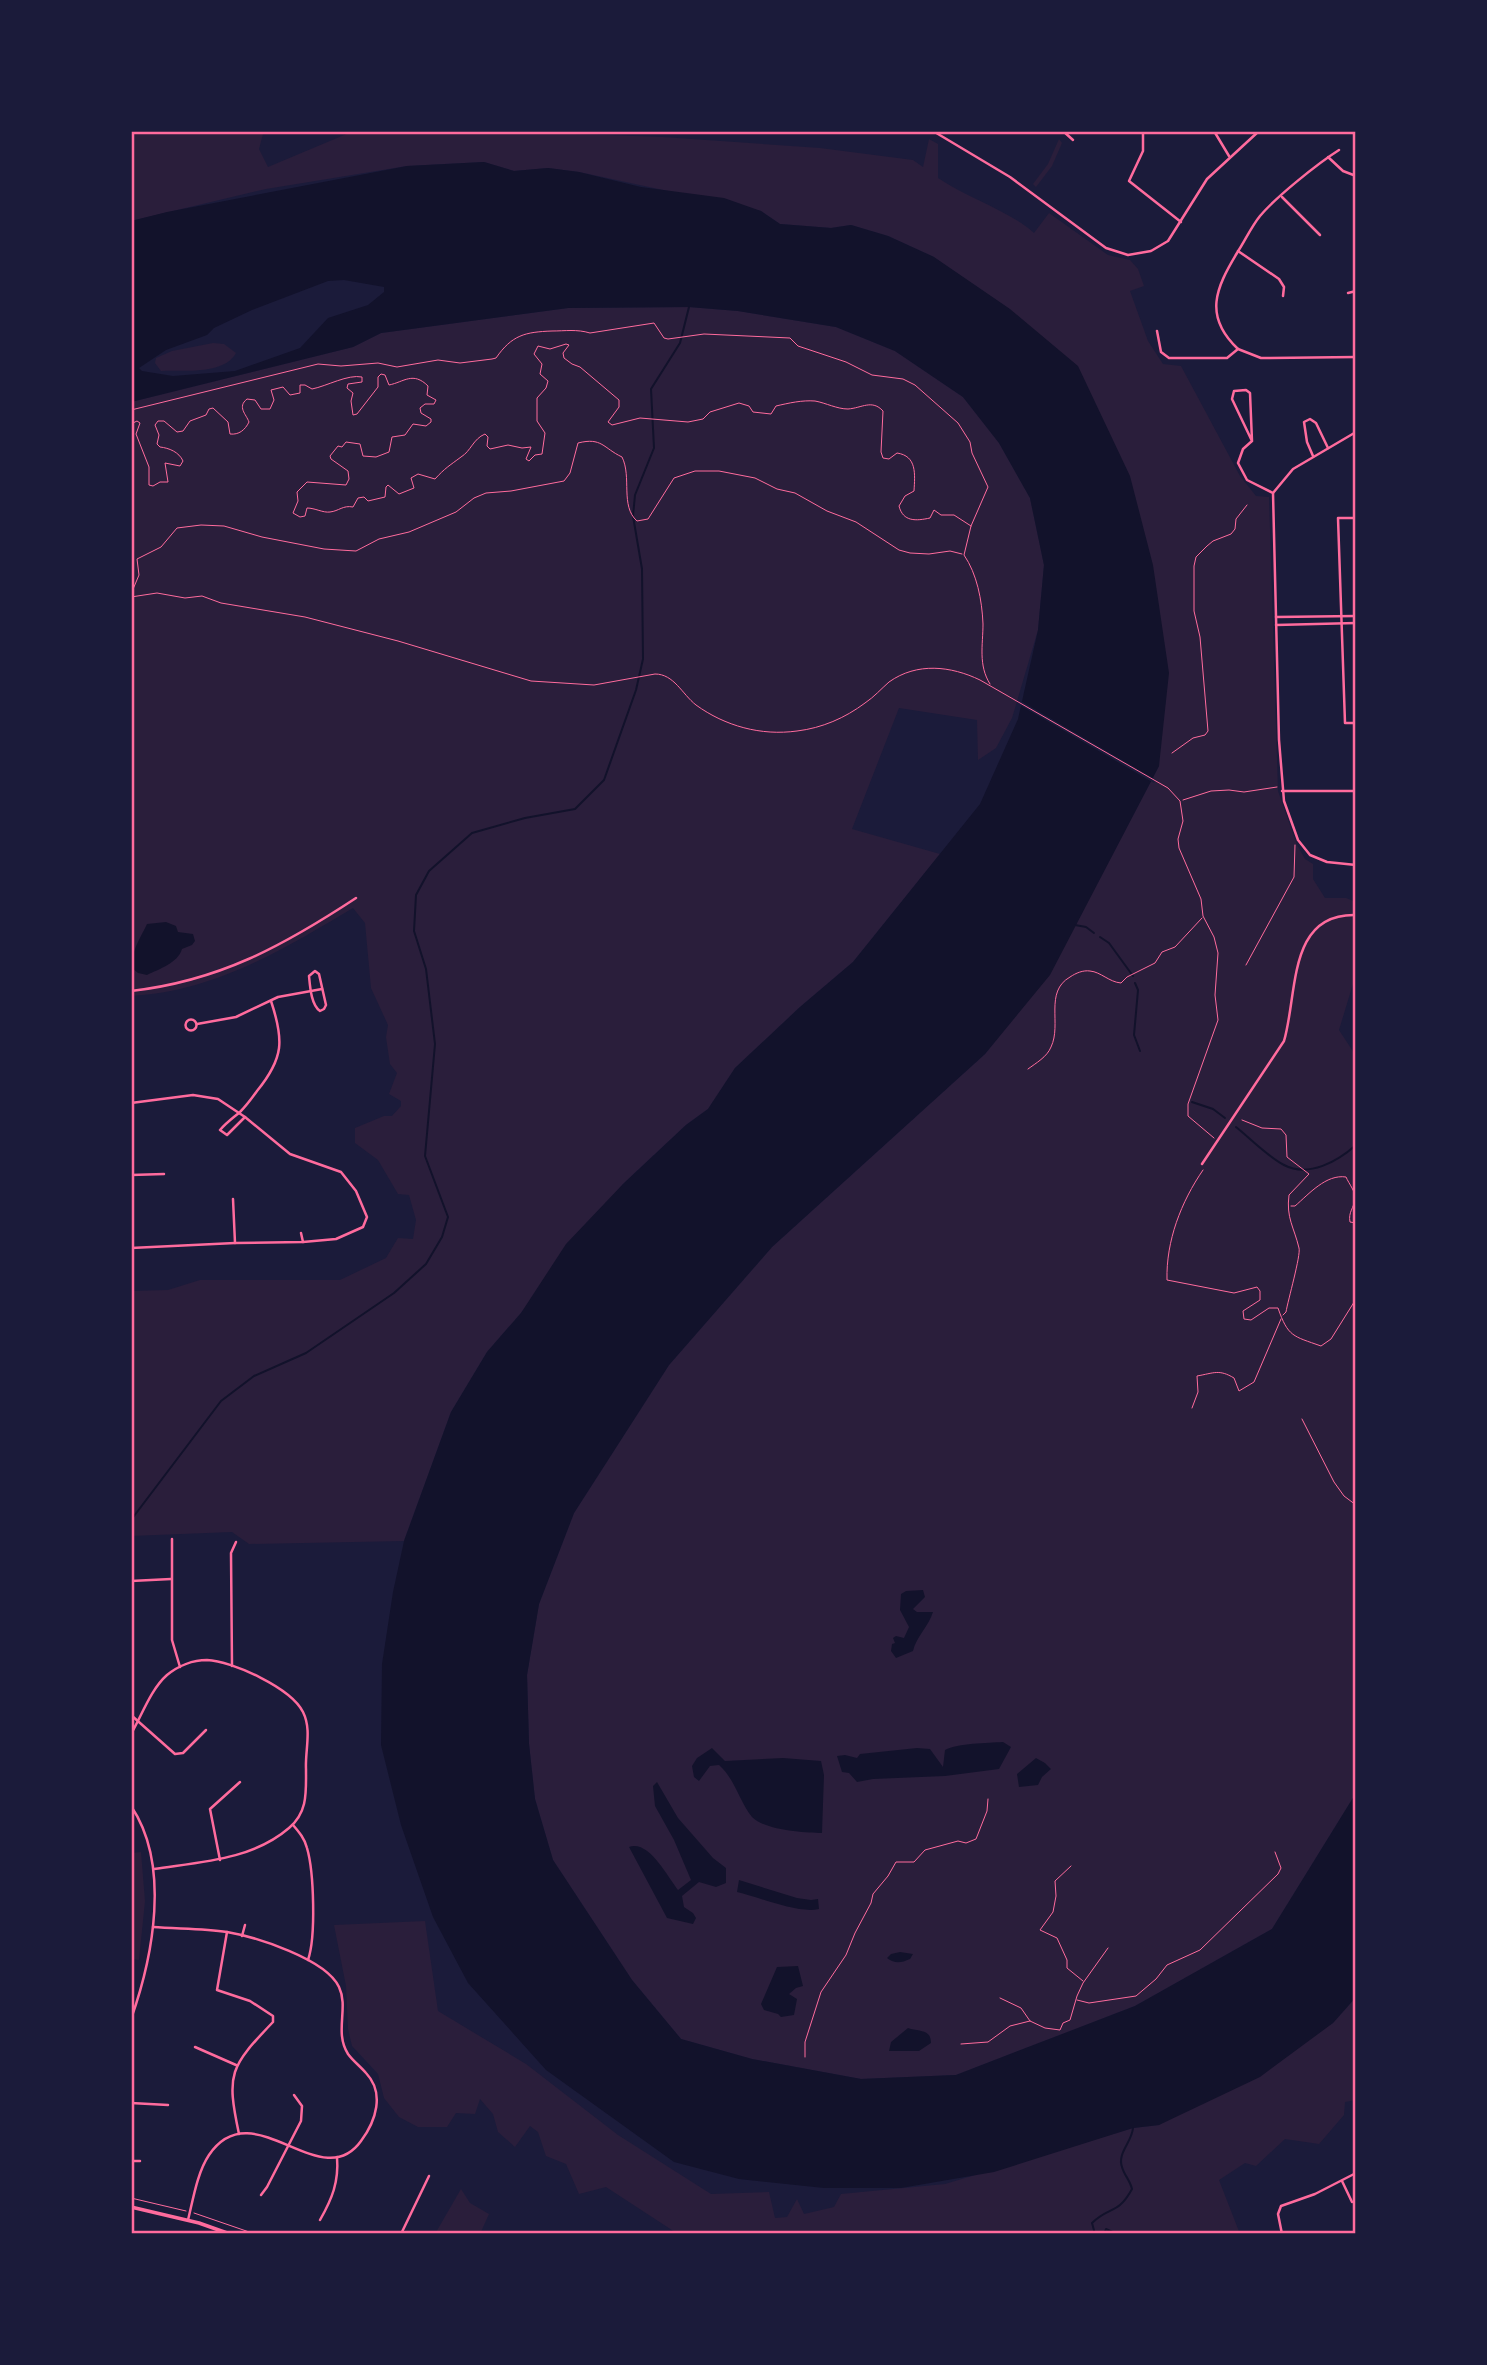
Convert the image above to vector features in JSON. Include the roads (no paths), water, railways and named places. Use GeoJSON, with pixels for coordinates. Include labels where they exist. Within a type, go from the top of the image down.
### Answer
{"type":"FeatureCollection","features":[{"type":"Feature","properties":{"kind":"main road"},"geometry":{"type":"LineString","coordinates":[[131,2207],[188,2220],[230,2234]]}},
{"type":"Feature","properties":{"kind":"street"},"geometry":{"type":"LineString","coordinates":[[933,131],[1010,177],[1106,248],[1132,255],[1163,245],[1171,237],[1207,179],[1259,131]]}},
{"type":"Feature","properties":{"kind":"street"},"geometry":{"type":"LineString","coordinates":[[1063,131],[1073,140]]}},
{"type":"Feature","properties":{"kind":"street"},"geometry":{"type":"LineString","coordinates":[[1143,131],[1143,151],[1129,181],[1181,222]]}},
{"type":"Feature","properties":{"kind":"street"},"geometry":{"type":"LineString","coordinates":[[1213,131],[1230,156]]}},
{"type":"Feature","properties":{"kind":"street"},"geometry":{"type":"LineString","coordinates":[[1339,150],[1258,218],[1220,283],[1216,307],[1224,332],[1238,349],[1250,355],[1267,359],[1356,357]]}},
{"type":"Feature","properties":{"kind":"street"},"geometry":{"type":"LineString","coordinates":[[1328,157],[1343,171],[1356,176]]}},
{"type":"Feature","properties":{"kind":"street"},"geometry":{"type":"LineString","coordinates":[[1282,197],[1320,235]]}},
{"type":"Feature","properties":{"kind":"street"},"geometry":{"type":"LineString","coordinates":[[1238,251],[1279,279],[1284,287],[1283,296]]}},
{"type":"Feature","properties":{"kind":"street"},"geometry":{"type":"LineString","coordinates":[[1348,293],[1356,291]]}},
{"type":"Feature","properties":{"kind":"street"},"geometry":{"type":"LineString","coordinates":[[1157,331],[1161,352],[1170,358],[1227,358],[1238,349]]}},
{"type":"Feature","properties":{"kind":"street"},"geometry":{"type":"LineString","coordinates":[[1246,390],[1250,393],[1252,441],[1232,399],[1234,391],[1246,390]]}},
{"type":"Feature","properties":{"kind":"street"},"geometry":{"type":"LineString","coordinates":[[1313,456],[1307,442],[1304,422],[1310,419],[1315,423],[1328,449]]}},
{"type":"Feature","properties":{"kind":"street"},"geometry":{"type":"LineString","coordinates":[[1356,432],[1289,472],[1273,493],[1281,789],[1288,817],[1305,851],[1327,862],[1356,865]]}},
{"type":"Feature","properties":{"kind":"street"},"geometry":{"type":"LineString","coordinates":[[1252,441],[1242,449],[1238,463],[1247,480],[1273,493]]}},
{"type":"Feature","properties":{"kind":"street"},"geometry":{"type":"LineString","coordinates":[[1356,518],[1338,518],[1345,723],[1356,723]]}},
{"type":"Feature","properties":{"kind":"street"},"geometry":{"type":"LineString","coordinates":[[1276,617],[1356,616]]}},
{"type":"Feature","properties":{"kind":"street"},"geometry":{"type":"LineString","coordinates":[[1276,625],[1356,623]]}},
{"type":"Feature","properties":{"kind":"street"},"geometry":{"type":"LineString","coordinates":[[1281,789],[1356,790]]}},
{"type":"Feature","properties":{"kind":"street"},"geometry":{"type":"LineString","coordinates":[[131,991],[210,976],[264,953],[356,898]]}},
{"type":"Feature","properties":{"kind":"street"},"geometry":{"type":"LineString","coordinates":[[1203,1166],[1284,1041],[1301,951],[1306,940],[1318,926],[1328,920],[1342,915],[1356,915]]}},
{"type":"Feature","properties":{"kind":"street"},"geometry":{"type":"LineString","coordinates":[[315,971],[319,974],[322,989],[326,1005],[320,1011],[314,1006],[309,976],[315,971]]}},
{"type":"Feature","properties":{"kind":"street"},"geometry":{"type":"LineString","coordinates":[[197,1024],[226,1021],[278,997],[322,989]]}},
{"type":"Feature","properties":{"kind":"street"},"geometry":{"type":"LineString","coordinates":[[245,1117],[231,1134],[220,1130],[230,1118],[239,1113],[272,1072],[278,1059],[281,1043],[279,1026],[271,1001]]}},
{"type":"Feature","properties":{"kind":"street"},"geometry":{"type":"LineString","coordinates":[[131,1103],[192,1095],[218,1099],[290,1154],[341,1172],[356,1191],[367,1217],[363,1227],[336,1239],[131,1248]]}},
{"type":"Feature","properties":{"kind":"street"},"geometry":{"type":"LineString","coordinates":[[131,1175],[164,1174]]}},
{"type":"Feature","properties":{"kind":"street"},"geometry":{"type":"LineString","coordinates":[[233,1199],[235,1243]]}},
{"type":"Feature","properties":{"kind":"street"},"geometry":{"type":"LineString","coordinates":[[301,1233],[303,1242]]}},
{"type":"Feature","properties":{"kind":"street"},"geometry":{"type":"LineString","coordinates":[[172,1539],[172,1640],[180,1667]]}},
{"type":"Feature","properties":{"kind":"street"},"geometry":{"type":"LineString","coordinates":[[232,1666],[232,1553],[236,1542]]}},
{"type":"Feature","properties":{"kind":"street"},"geometry":{"type":"LineString","coordinates":[[131,1581],[171,1579]]}},
{"type":"Feature","properties":{"kind":"street"},"geometry":{"type":"LineString","coordinates":[[131,1734],[159,1684],[180,1667],[205,1660],[232,1666],[282,1690],[294,1700],[304,1716],[308,1735],[307,1796],[303,1811],[293,1825],[250,1850],[220,1860],[153,1869]]}},
{"type":"Feature","properties":{"kind":"street"},"geometry":{"type":"LineString","coordinates":[[131,1715],[178,1754],[183,1753],[206,1730]]}},
{"type":"Feature","properties":{"kind":"street"},"geometry":{"type":"LineString","coordinates":[[220,1860],[210,1809],[240,1782]]}},
{"type":"Feature","properties":{"kind":"street"},"geometry":{"type":"LineString","coordinates":[[131,1806],[144,1828],[153,1869],[153,1927],[147,1965],[131,2019]]}},
{"type":"Feature","properties":{"kind":"street"},"geometry":{"type":"LineString","coordinates":[[293,1825],[305,1842],[309,1857],[314,1923],[308,1961]]}},
{"type":"Feature","properties":{"kind":"street"},"geometry":{"type":"LineString","coordinates":[[242,1936],[245,1925]]}},
{"type":"Feature","properties":{"kind":"street"},"geometry":{"type":"LineString","coordinates":[[153,1927],[227,1932],[308,1961],[328,1973],[339,1987],[344,2044],[352,2059],[369,2076],[377,2094],[374,2116],[362,2141],[337,2157],[313,2156],[266,2135],[239,2134],[219,2144],[206,2159],[188,2220]]}},
{"type":"Feature","properties":{"kind":"street"},"geometry":{"type":"LineString","coordinates":[[227,1932],[217,1990],[250,2001],[273,2016],[273,2022],[245,2050],[236,2065],[232,2079],[232,2097],[239,2134]]}},
{"type":"Feature","properties":{"kind":"street"},"geometry":{"type":"LineString","coordinates":[[195,2047],[236,2065]]}},
{"type":"Feature","properties":{"kind":"street"},"geometry":{"type":"LineString","coordinates":[[261,2195],[302,2116],[301,2104],[294,2095]]}},
{"type":"Feature","properties":{"kind":"street"},"geometry":{"type":"LineString","coordinates":[[131,2103],[168,2105]]}},
{"type":"Feature","properties":{"kind":"street"},"geometry":{"type":"LineString","coordinates":[[320,2220],[334,2193],[337,2157]]}},
{"type":"Feature","properties":{"kind":"street"},"geometry":{"type":"LineString","coordinates":[[131,2161],[139,2161]]}},
{"type":"Feature","properties":{"kind":"street"},"geometry":{"type":"LineString","coordinates":[[1282,2234],[1278,2214],[1281,2206],[1315,2194],[1356,2173]]}},
{"type":"Feature","properties":{"kind":"street"},"geometry":{"type":"LineString","coordinates":[[401,2234],[429,2176]]}},
{"type":"Feature","properties":{"kind":"street"},"geometry":{"type":"LineString","coordinates":[[1342,2181],[1352,2202]]}},
{"type":"Feature","properties":{"kind":"waterway"},"geometry":{"type":"LineString","coordinates":[[131,1520],[221,1401],[254,1376],[306,1353],[394,1293],[426,1264],[442,1237],[448,1217],[425,1156],[435,1044],[426,969],[414,931],[416,895],[429,871],[472,833],[525,818],[575,809],[604,780],[636,690],[643,659],[642,569],[633,516],[635,495],[654,448],[651,389],[680,343],[689,307]]}},
{"type":"Feature","properties":{"kind":"waterway"},"geometry":{"type":"LineString","coordinates":[[1075,925],[1086,927],[1094,933]]}},
{"type":"Feature","properties":{"kind":"waterway"},"geometry":{"type":"LineString","coordinates":[[1100,937],[1109,943],[1133,976]]}},
{"type":"Feature","properties":{"kind":"waterway"},"geometry":{"type":"LineString","coordinates":[[1135,983],[1138,990],[1134,1035],[1140,1051]]}},
{"type":"Feature","properties":{"kind":"waterway"},"geometry":{"type":"LineString","coordinates":[[1192,1102],[1213,1109],[1225,1118]]}},
{"type":"Feature","properties":{"kind":"waterway"},"geometry":{"type":"LineString","coordinates":[[1236,1127],[1271,1157],[1294,1169],[1323,1166],[1356,1145]]}},
{"type":"Feature","properties":{"kind":"waterway"},"geometry":{"type":"LineString","coordinates":[[1095,2234],[1092,2223],[1118,2207],[1132,2189],[1123,2170],[1121,2157],[1133,2128]]}},
{"type":"Feature","properties":{"kind":"waterway"},"geometry":{"type":"LineString","coordinates":[[1104,2234],[1106,2229],[1117,2234]]}}]}
